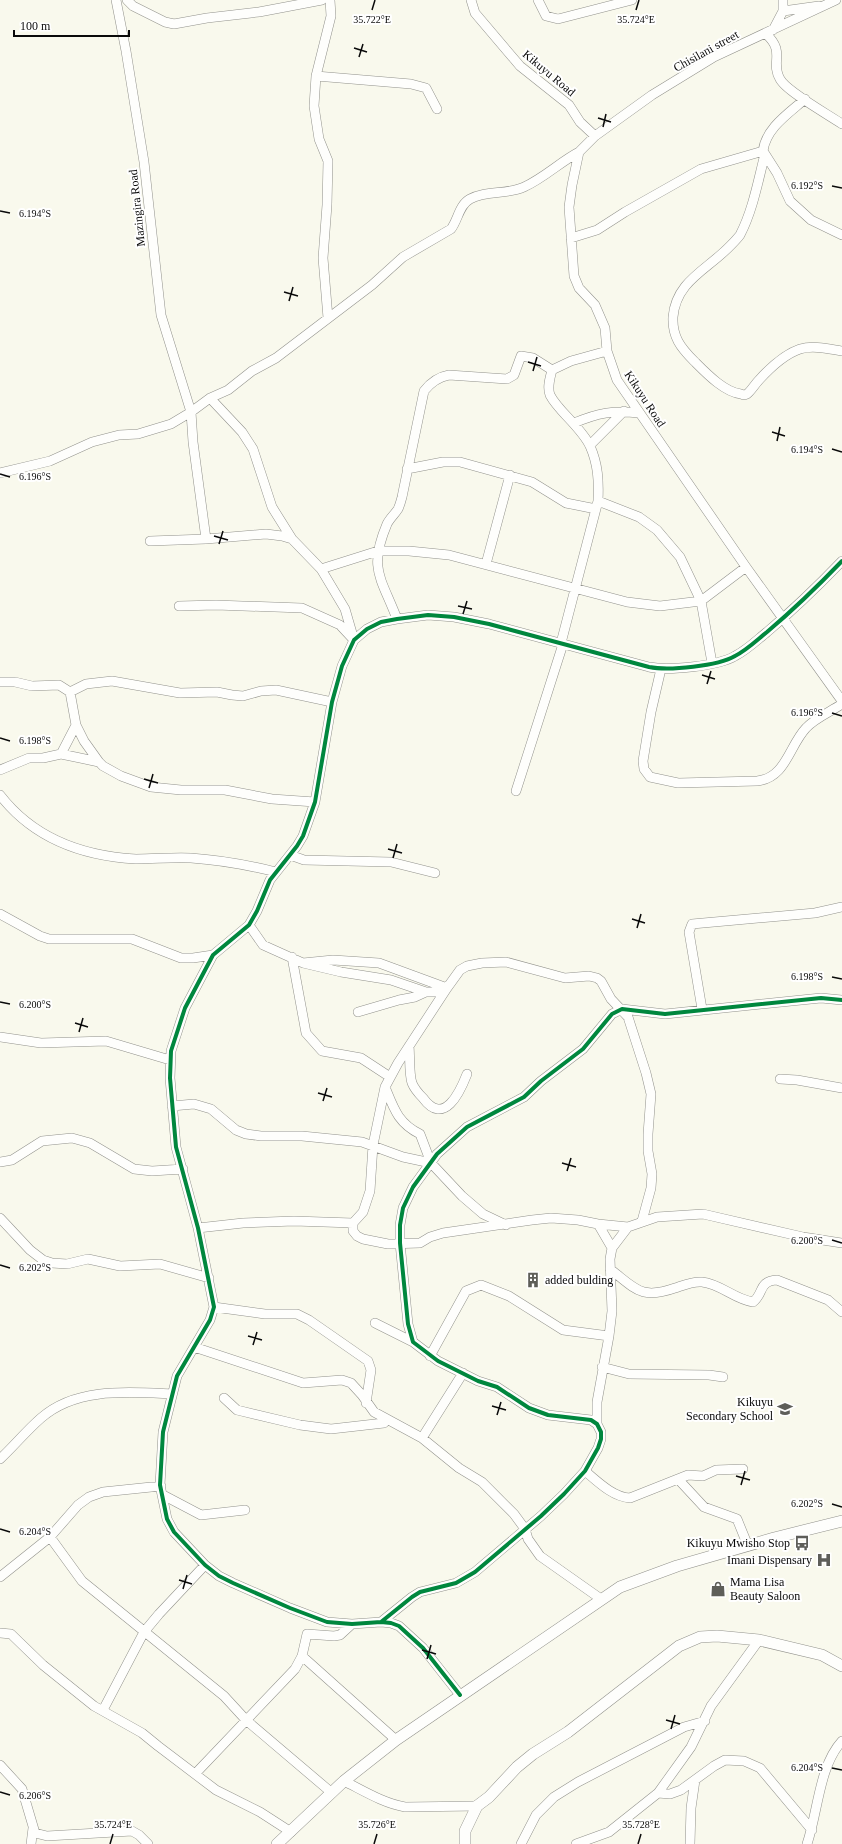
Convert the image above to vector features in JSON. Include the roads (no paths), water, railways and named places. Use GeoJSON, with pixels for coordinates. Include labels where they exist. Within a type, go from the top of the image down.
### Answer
{"type":"FeatureCollection","features":[{"type":"Feature","properties":{"kind":"street","name":"Mazingira Road"},"geometry":{"type":"LineString","coordinates":[[116,0],[144,162],[161,315],[191,412],[193,442],[206,539]]}},
{"type":"Feature","properties":{"kind":"street"},"geometry":{"type":"LineString","coordinates":[[127,0],[138,9],[165,22],[174,24],[207,18],[259,12],[322,0]]}},
{"type":"Feature","properties":{"kind":"street"},"geometry":{"type":"LineString","coordinates":[[328,318],[323,258],[327,205],[328,161],[319,139],[314,106],[316,76],[332,16],[330,0]]}},
{"type":"Feature","properties":{"kind":"street","name":"Kikuyu Road"},"geometry":{"type":"LineString","coordinates":[[471,0],[475,13],[520,66],[569,105],[580,122],[595,136]]}},
{"type":"Feature","properties":{"kind":"street"},"geometry":{"type":"LineString","coordinates":[[538,0],[546,16],[558,19],[632,0]]}},
{"type":"Feature","properties":{"kind":"street"},"geometry":{"type":"LineString","coordinates":[[783,0],[783,11],[770,32],[777,46],[780,80],[804,100],[842,124]]}},
{"type":"Feature","properties":{"kind":"street","name":"Chisilani street"},"geometry":{"type":"LineString","coordinates":[[595,136],[652,95],[714,57],[836,0]]}},
{"type":"Feature","properties":{"kind":"street"},"geometry":{"type":"LineString","coordinates":[[783,11],[805,6],[825,5]]}},
{"type":"Feature","properties":{"kind":"street"},"geometry":{"type":"LineString","coordinates":[[316,76],[411,84],[426,88],[437,109]]}},
{"type":"Feature","properties":{"kind":"street"},"geometry":{"type":"LineString","coordinates":[[804,100],[766,136],[764,152],[750,211],[739,236],[715,260],[685,285],[678,295],[674,309],[672,326],[676,340],[686,353],[716,381],[729,390],[742,395],[747,393],[759,380],[787,356],[800,349],[822,348],[842,351]]}},
{"type":"Feature","properties":{"kind":"street"},"geometry":{"type":"LineString","coordinates":[[0,473],[50,461],[98,440],[119,435],[138,434],[171,424],[210,398],[228,390],[252,371],[276,358],[372,285],[403,257],[450,229],[454,225],[464,204],[470,198],[483,194],[511,192],[524,187],[578,152],[595,136]]}},
{"type":"Feature","properties":{"kind":"street","name":"Kikuyu Road"},"geometry":{"type":"LineString","coordinates":[[578,152],[569,207],[574,276],[579,288],[595,305],[605,328],[607,351],[616,380],[842,703]]}},
{"type":"Feature","properties":{"kind":"street"},"geometry":{"type":"LineString","coordinates":[[764,152],[777,173],[790,201],[811,220],[842,235]]}},
{"type":"Feature","properties":{"kind":"street"},"geometry":{"type":"LineString","coordinates":[[571,238],[597,230],[625,212],[700,169],[764,152]]}},
{"type":"Feature","properties":{"kind":"street"},"geometry":{"type":"LineString","coordinates":[[516,791],[562,644],[597,505],[597,465],[590,445],[550,394],[548,381],[552,370],[571,361],[607,351]]}},
{"type":"Feature","properties":{"kind":"street"},"geometry":{"type":"LineString","coordinates":[[397,618],[380,582],[377,565],[378,551],[389,521],[398,509],[402,497],[424,391],[431,382],[442,376],[450,375],[507,379],[514,375],[521,356],[533,358],[552,370]]}},
{"type":"Feature","properties":{"kind":"street"},"geometry":{"type":"LineString","coordinates":[[210,398],[242,432],[252,449],[272,507],[292,539],[321,569],[345,609],[354,640]]}},
{"type":"Feature","properties":{"kind":"street"},"geometry":{"type":"LineString","coordinates":[[574,423],[606,412],[624,411],[639,413]]}},
{"type":"Feature","properties":{"kind":"street"},"geometry":{"type":"LineString","coordinates":[[590,445],[624,411]]}},
{"type":"Feature","properties":{"kind":"street"},"geometry":{"type":"LineString","coordinates":[[407,469],[443,462],[460,462],[532,482],[566,503],[597,505],[639,517],[657,530],[680,557],[701,601],[712,663]]}},
{"type":"Feature","properties":{"kind":"street"},"geometry":{"type":"LineString","coordinates":[[486,564],[510,475]]}},
{"type":"Feature","properties":{"kind":"street"},"geometry":{"type":"LineString","coordinates":[[150,541],[206,539],[266,534],[292,539]]}},
{"type":"Feature","properties":{"kind":"street"},"geometry":{"type":"LineString","coordinates":[[321,569],[378,551],[409,551],[449,555],[644,605],[660,606],[701,601],[746,567]]}},
{"type":"Feature","properties":{"kind":"street"},"geometry":{"type":"LineString","coordinates":[[460,1695],[423,1648],[399,1626],[381,1622],[352,1624],[327,1622],[290,1608],[219,1576],[205,1565],[174,1532],[167,1519],[162,1490],[163,1432],[177,1376],[210,1320],[214,1306],[198,1228],[176,1147],[170,1060],[180,1022],[213,955],[249,925],[257,911],[270,880],[303,836],[315,802],[332,702],[342,666],[354,640],[367,629],[397,618],[428,615],[454,617],[489,624],[661,670],[712,663],[734,657],[746,649],[782,619],[842,561]]}},
{"type":"Feature","properties":{"kind":"street"},"geometry":{"type":"LineString","coordinates":[[180,606],[216,605],[302,608],[340,625],[354,640]]}},
{"type":"Feature","properties":{"kind":"street"},"geometry":{"type":"LineString","coordinates":[[661,670],[651,712],[643,765],[644,770],[650,777],[678,783],[757,781],[768,779],[774,775],[788,758],[806,728],[842,703]]}},
{"type":"Feature","properties":{"kind":"street"},"geometry":{"type":"LineString","coordinates":[[70,692],[86,684],[112,681],[180,693],[217,692],[243,696],[261,691],[276,690],[332,702]]}},
{"type":"Feature","properties":{"kind":"street"},"geometry":{"type":"LineString","coordinates":[[0,683],[16,682],[32,686],[59,685],[70,692],[76,724],[84,741],[98,762],[121,776],[151,787],[181,790],[225,790],[272,799],[315,802]]}},
{"type":"Feature","properties":{"kind":"street"},"geometry":{"type":"LineString","coordinates":[[61,754],[76,724]]}},
{"type":"Feature","properties":{"kind":"street"},"geometry":{"type":"LineString","coordinates":[[0,770],[29,758],[43,758],[61,754],[98,762]]}},
{"type":"Feature","properties":{"kind":"street"},"geometry":{"type":"LineString","coordinates":[[0,795],[9,807],[41,834],[68,846],[93,853],[135,859],[192,858],[236,862],[276,872]]}},
{"type":"Feature","properties":{"kind":"street"},"geometry":{"type":"LineString","coordinates":[[290,855],[304,860],[391,862],[435,874]]}},
{"type":"Feature","properties":{"kind":"street"},"geometry":{"type":"LineString","coordinates":[[702,1009],[689,932],[692,924],[815,913],[842,908]]}},
{"type":"Feature","properties":{"kind":"street"},"geometry":{"type":"LineString","coordinates":[[0,914],[34,933],[49,939],[132,939],[181,958],[213,955]]}},
{"type":"Feature","properties":{"kind":"street"},"geometry":{"type":"LineString","coordinates":[[249,925],[263,945],[303,963],[341,972],[391,980],[426,992],[434,992],[447,988]]}},
{"type":"Feature","properties":{"kind":"street"},"geometry":{"type":"LineString","coordinates":[[292,957],[306,1033],[322,1051],[361,1058],[390,1077]]}},
{"type":"Feature","properties":{"kind":"street"},"geometry":{"type":"LineString","coordinates":[[303,963],[333,960],[379,963],[447,988]]}},
{"type":"Feature","properties":{"kind":"street"},"geometry":{"type":"LineString","coordinates":[[642,1221],[651,1188],[652,1174],[648,1139],[651,1094],[632,1026],[628,1017],[611,999],[601,981],[594,977],[565,978],[506,962],[482,963],[467,966],[460,970],[409,1046],[385,1086],[373,1145],[370,1191],[363,1212],[353,1223],[353,1230],[357,1236],[363,1239],[388,1244],[420,1244],[430,1238],[442,1234],[532,1220],[551,1218],[628,1227],[657,1217],[703,1214],[803,1237],[842,1243]]}},
{"type":"Feature","properties":{"kind":"street"},"geometry":{"type":"LineString","coordinates":[[358,1012],[415,997],[426,992]]}},
{"type":"Feature","properties":{"kind":"street"},"geometry":{"type":"LineString","coordinates":[[413,1342],[408,1324],[400,1243],[400,1225],[406,1200],[413,1187],[432,1163],[437,1154],[467,1127],[524,1097],[541,1081],[583,1049],[612,1014],[622,1009],[665,1014],[821,998],[841,998]]}},
{"type":"Feature","properties":{"kind":"street"},"geometry":{"type":"LineString","coordinates":[[0,1037],[41,1043],[106,1041],[170,1060]]}},
{"type":"Feature","properties":{"kind":"street"},"geometry":{"type":"LineString","coordinates":[[409,1046],[412,1083],[427,1104],[435,1108],[444,1109],[452,1103],[460,1091],[467,1074]]}},
{"type":"Feature","properties":{"kind":"street"},"geometry":{"type":"LineString","coordinates":[[780,1079],[797,1080],[842,1088]]}},
{"type":"Feature","properties":{"kind":"street"},"geometry":{"type":"LineString","coordinates":[[385,1086],[393,1107],[400,1119],[409,1129],[420,1134],[432,1163],[462,1196],[483,1214],[506,1225]]}},
{"type":"Feature","properties":{"kind":"street"},"geometry":{"type":"LineString","coordinates":[[172,1106],[194,1104],[211,1109],[236,1130],[246,1134],[261,1136],[309,1137],[362,1142],[403,1157],[432,1163]]}},
{"type":"Feature","properties":{"kind":"street"},"geometry":{"type":"LineString","coordinates":[[0,1162],[12,1160],[42,1141],[72,1138],[90,1143],[134,1169],[152,1171],[183,1169]]}},
{"type":"Feature","properties":{"kind":"street"},"geometry":{"type":"LineString","coordinates":[[0,1218],[30,1250],[43,1260],[52,1263],[67,1264],[88,1259],[120,1266],[160,1264],[209,1278]]}},
{"type":"Feature","properties":{"kind":"street"},"geometry":{"type":"LineString","coordinates":[[198,1228],[236,1223],[290,1221],[353,1223]]}},
{"type":"Feature","properties":{"kind":"street"},"geometry":{"type":"LineString","coordinates":[[598,1224],[612,1248]]}},
{"type":"Feature","properties":{"kind":"street"},"geometry":{"type":"LineString","coordinates":[[381,1622],[420,1592],[456,1583],[469,1576],[564,1494],[585,1471],[598,1448],[601,1439],[601,1432],[597,1424],[597,1402],[612,1311],[610,1269],[612,1248],[628,1227]]}},
{"type":"Feature","properties":{"kind":"street"},"geometry":{"type":"LineString","coordinates":[[610,1269],[637,1290],[644,1293],[662,1293],[686,1284],[701,1282],[723,1288],[736,1297],[753,1302],[758,1297],[763,1285],[768,1281],[777,1280],[828,1300],[842,1312]]}},
{"type":"Feature","properties":{"kind":"street"},"geometry":{"type":"LineString","coordinates":[[430,1356],[466,1291],[481,1285],[509,1296],[563,1330],[609,1336]]}},
{"type":"Feature","properties":{"kind":"street"},"geometry":{"type":"LineString","coordinates":[[214,1306],[265,1314],[298,1314],[309,1320],[368,1361],[372,1370],[366,1403]]}},
{"type":"Feature","properties":{"kind":"street"},"geometry":{"type":"LineString","coordinates":[[375,1323],[413,1342],[430,1356],[478,1381],[497,1387],[537,1411],[548,1415],[591,1420],[597,1424]]}},
{"type":"Feature","properties":{"kind":"street"},"geometry":{"type":"LineString","coordinates":[[194,1347],[303,1383],[342,1380],[351,1383],[374,1412],[422,1438],[459,1468],[482,1482],[514,1514],[525,1528],[528,1539],[540,1556],[601,1599]]}},
{"type":"Feature","properties":{"kind":"street"},"geometry":{"type":"LineString","coordinates":[[602,1367],[629,1374],[709,1375],[723,1377]]}},
{"type":"Feature","properties":{"kind":"street"},"geometry":{"type":"LineString","coordinates":[[422,1438],[462,1373]]}},
{"type":"Feature","properties":{"kind":"street"},"geometry":{"type":"LineString","coordinates":[[0,1459],[41,1418],[75,1398],[105,1394],[172,1394]]}},
{"type":"Feature","properties":{"kind":"street"},"geometry":{"type":"LineString","coordinates":[[224,1398],[237,1410],[306,1426],[331,1429],[384,1423],[387,1420]]}},
{"type":"Feature","properties":{"kind":"street"},"geometry":{"type":"LineString","coordinates":[[585,1471],[622,1498],[630,1498],[688,1475],[703,1476],[716,1470],[743,1469]]}},
{"type":"Feature","properties":{"kind":"street"},"geometry":{"type":"LineString","coordinates":[[678,1479],[704,1507],[737,1519],[748,1546]]}},
{"type":"Feature","properties":{"kind":"street"},"geometry":{"type":"LineString","coordinates":[[0,1577],[50,1537],[78,1505],[94,1494],[162,1490],[201,1515],[245,1510]]}},
{"type":"Feature","properties":{"kind":"street"},"geometry":{"type":"LineString","coordinates":[[277,1844],[344,1781],[396,1740],[620,1587],[677,1566],[842,1521]]}},
{"type":"Feature","properties":{"kind":"street"},"geometry":{"type":"LineString","coordinates":[[50,1537],[82,1581],[224,1696],[246,1720],[332,1793]]}},
{"type":"Feature","properties":{"kind":"street"},"geometry":{"type":"LineString","coordinates":[[103,1710],[144,1632],[205,1565]]}},
{"type":"Feature","properties":{"kind":"street"},"geometry":{"type":"LineString","coordinates":[[195,1774],[295,1669],[302,1656],[307,1634],[340,1635],[352,1624]]}},
{"type":"Feature","properties":{"kind":"street"},"geometry":{"type":"LineString","coordinates":[[0,1633],[11,1634],[43,1665],[94,1706],[142,1733],[216,1790],[260,1812],[291,1832]]}},
{"type":"Feature","properties":{"kind":"street"},"geometry":{"type":"LineString","coordinates":[[465,1844],[465,1831],[477,1806],[489,1796],[517,1767],[533,1754],[568,1732],[678,1646],[700,1637],[717,1636],[759,1640],[822,1655],[842,1666]]}},
{"type":"Feature","properties":{"kind":"street"},"geometry":{"type":"LineString","coordinates":[[576,1844],[609,1832],[658,1793],[691,1747],[711,1706],[759,1640]]}},
{"type":"Feature","properties":{"kind":"street"},"geometry":{"type":"LineString","coordinates":[[302,1656],[396,1740]]}},
{"type":"Feature","properties":{"kind":"street"},"geometry":{"type":"LineString","coordinates":[[521,1844],[536,1815],[554,1797],[578,1782],[684,1727],[705,1721]]}},
{"type":"Feature","properties":{"kind":"street"},"geometry":{"type":"LineString","coordinates":[[807,1844],[812,1830],[824,1776],[832,1753],[842,1741]]}},
{"type":"Feature","properties":{"kind":"street"},"geometry":{"type":"LineString","coordinates":[[658,1793],[670,1794],[681,1790],[714,1766],[725,1760],[736,1760],[751,1763],[760,1768],[812,1830]]}},
{"type":"Feature","properties":{"kind":"street"},"geometry":{"type":"LineString","coordinates":[[0,1765],[22,1789],[35,1833],[47,1836],[132,1831],[139,1835],[148,1844]]}},
{"type":"Feature","properties":{"kind":"street"},"geometry":{"type":"LineString","coordinates":[[690,1844],[695,1780]]}},
{"type":"Feature","properties":{"kind":"street"},"geometry":{"type":"LineString","coordinates":[[344,1781],[394,1805],[405,1807],[477,1806]]}},
{"type":"Feature","properties":{"kind":"street"},"geometry":{"type":"LineString","coordinates":[[31,1844],[33,1828]]}},
{"type":"Feature","properties":{"kind":"place","name":"added bulding"},"geometry":{"type":"Point","coordinates":[533,1280]}},
{"type":"Feature","properties":{"kind":"place","name":"Kikuyu Secondary School"},"geometry":{"type":"Point","coordinates":[785,1409]}},
{"type":"Feature","properties":{"kind":"place","name":"Kikuyu Mwisho Stop"},"geometry":{"type":"Point","coordinates":[802,1543]}},
{"type":"Feature","properties":{"kind":"place","name":"Imani Dispensary"},"geometry":{"type":"Point","coordinates":[824,1560]}},
{"type":"Feature","properties":{"kind":"place","name":"Mama Lisa Beauty Saloon"},"geometry":{"type":"Point","coordinates":[718,1589]}}]}
